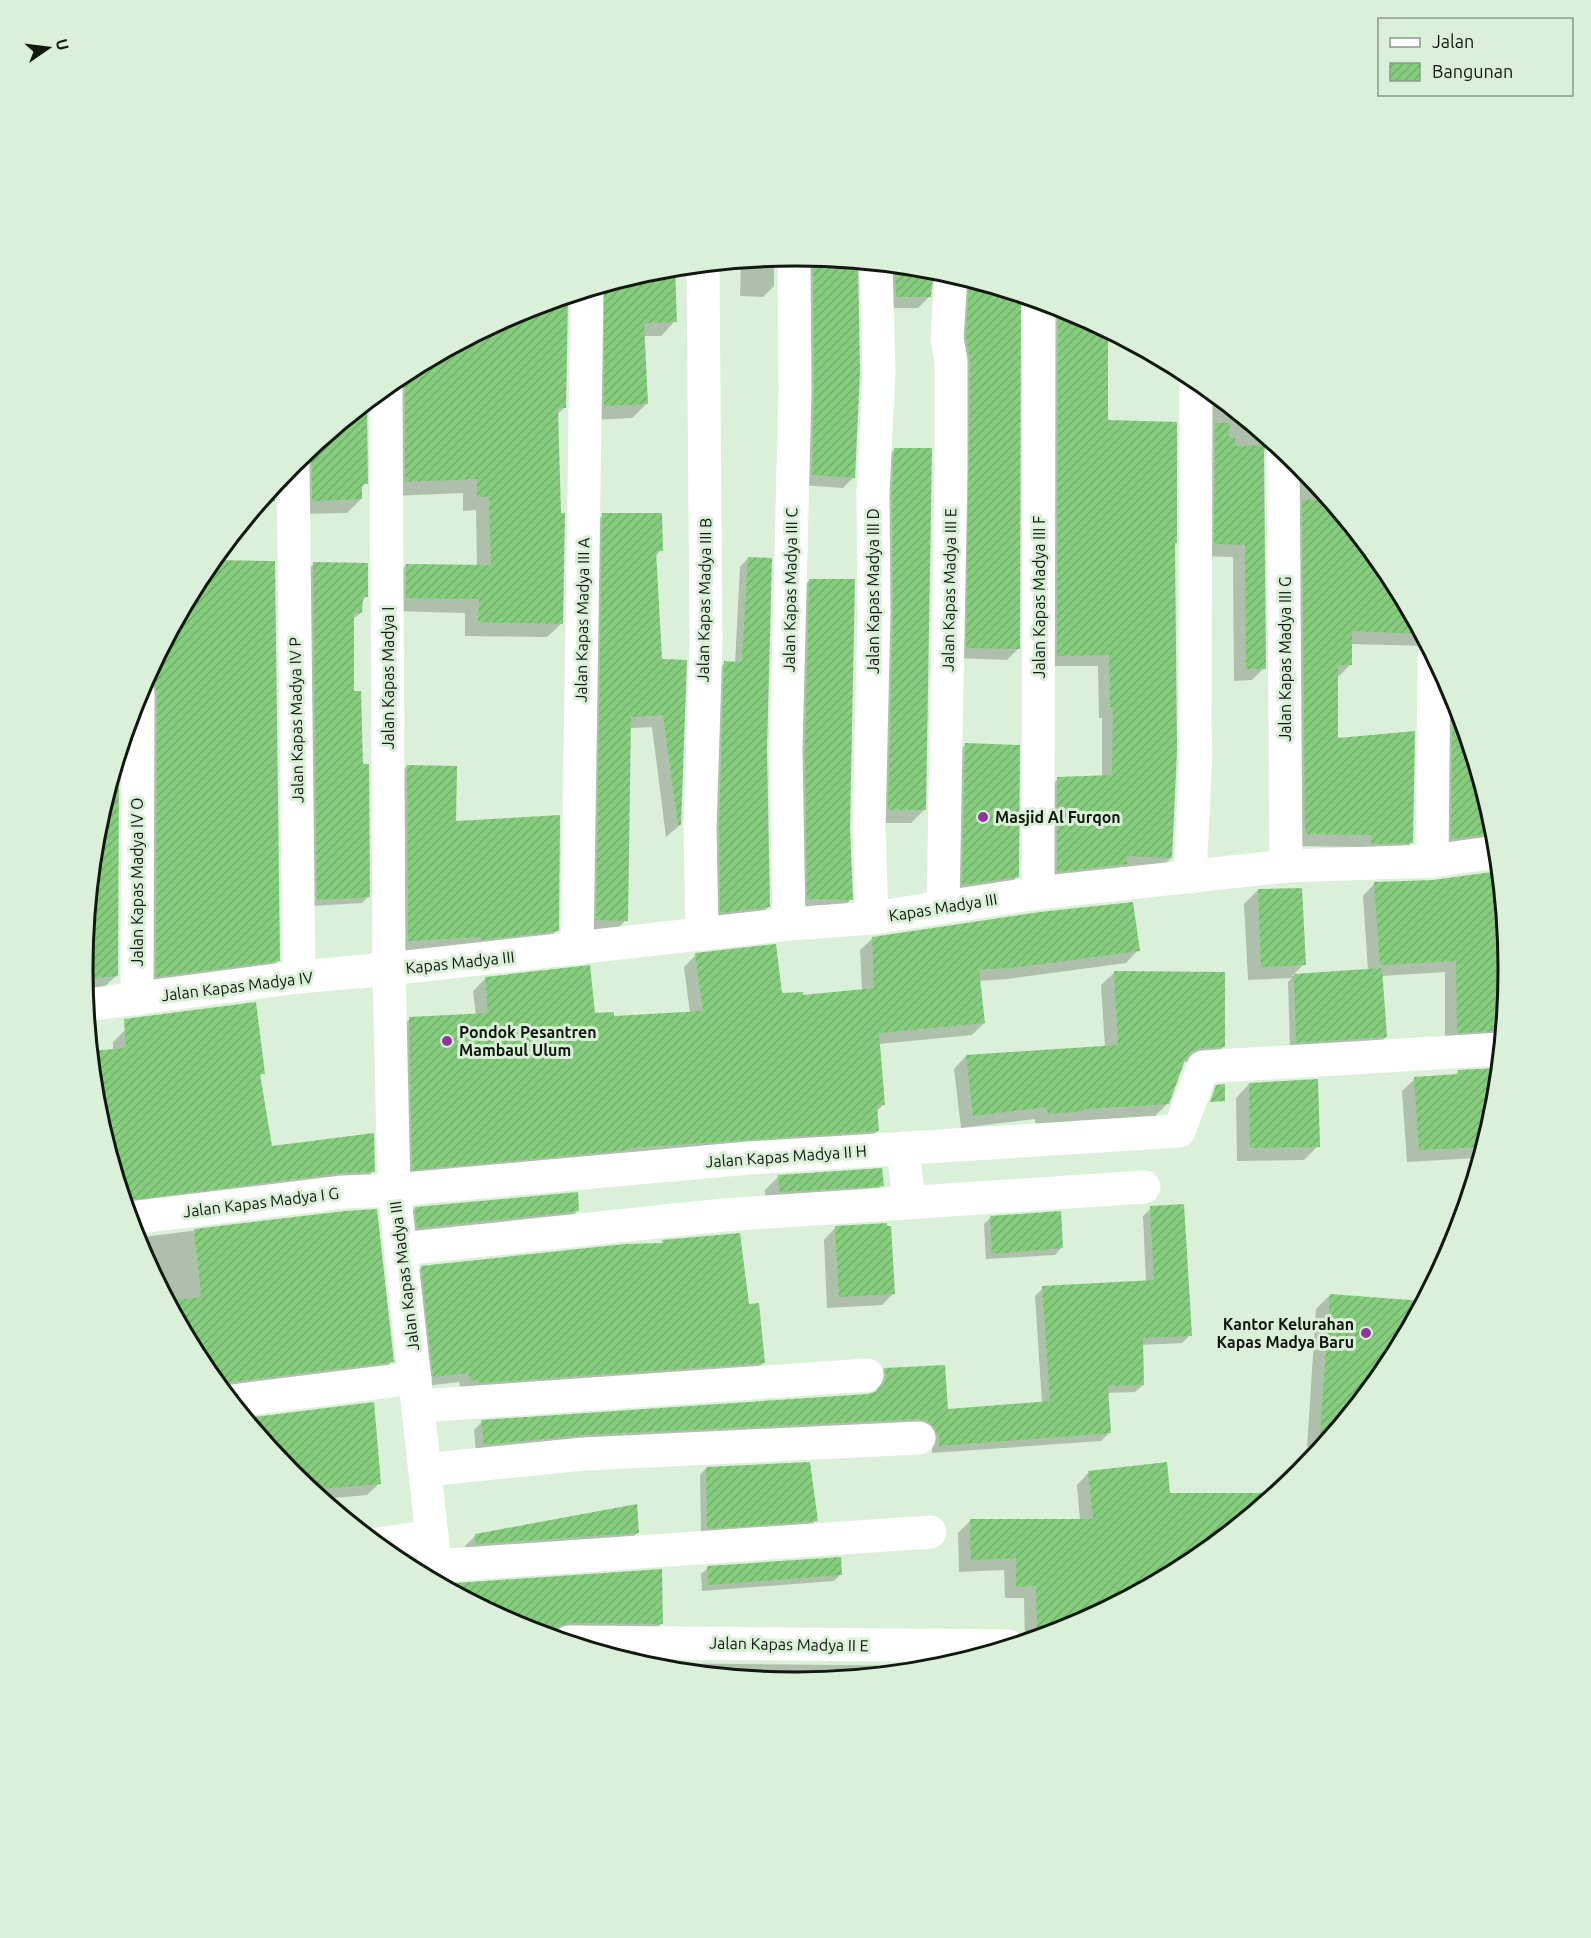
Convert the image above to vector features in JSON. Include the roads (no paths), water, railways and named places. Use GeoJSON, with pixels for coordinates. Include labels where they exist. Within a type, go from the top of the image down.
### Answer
{"type":"FeatureCollection","features":[{"type":"Feature","properties":{"kind":"street","name":"Jalan Kapas Madya III C"},"geometry":{"type":"LineString","coordinates":[[789,924],[786,750],[795,391],[795,266]]}},
{"type":"Feature","properties":{"kind":"street","name":"Jalan Kapas Madya III D"},"geometry":{"type":"LineString","coordinates":[[872,918],[869,828],[874,612],[873,494],[879,372],[876,272]]}},
{"type":"Feature","properties":{"kind":"street","name":"Jalan Kapas Madya III B"},"geometry":{"type":"LineString","coordinates":[[702,934],[700,828],[706,643],[703,273]]}},
{"type":"Feature","properties":{"kind":"street","name":"Jalan Kapas Madya III E"},"geometry":{"type":"LineString","coordinates":[[943,906],[951,470],[951,361],[947,339],[950,284]]}},
{"type":"Feature","properties":{"kind":"street","name":"Jalan Kapas Madya III A"},"geometry":{"type":"LineString","coordinates":[[577,949],[587,299]]}},
{"type":"Feature","properties":{"kind":"street","name":"Jalan Kapas Madya III F"},"geometry":{"type":"LineString","coordinates":[[1038,893],[1039,311]]}},
{"type":"Feature","properties":{"kind":"street"},"geometry":{"type":"LineString","coordinates":[[1190,877],[1196,751],[1196,392]]}},
{"type":"Feature","properties":{"kind":"street","name":"Jalan Kapas Madya I"},"geometry":{"type":"LineString","coordinates":[[386,399],[389,969]]}},
{"type":"Feature","properties":{"kind":"street","name":"Jalan Kapas Madya III G"},"geometry":{"type":"LineString","coordinates":[[1283,464],[1286,866]]}},
{"type":"Feature","properties":{"kind":"street","name":"Jalan Kapas Madya IV P"},"geometry":{"type":"LineString","coordinates":[[293,478],[299,976]]}},
{"type":"Feature","properties":{"kind":"street"},"geometry":{"type":"LineString","coordinates":[[1432,861],[1434,675]]}},
{"type":"Feature","properties":{"kind":"street","name":"Jalan Kapas Madya IV O"},"geometry":{"type":"LineString","coordinates":[[137,999],[138,722]]}},
{"type":"Feature","properties":{"kind":"street","name":"Kapas Madya III"},"geometry":{"type":"LineString","coordinates":[[389,969],[789,924],[872,918],[1038,893],[1286,866],[1432,861],[1488,853]]}},
{"type":"Feature","properties":{"kind":"street","name":"Jalan Kapas Madya IV"},"geometry":{"type":"LineString","coordinates":[[95,1004],[299,976],[389,969]]}},
{"type":"Feature","properties":{"kind":"street","name":"Jalan Kapas Madya III"},"geometry":{"type":"LineString","coordinates":[[389,969],[394,1190],[435,1561]]}},
{"type":"Feature","properties":{"kind":"street","name":"Jalan Kapas Madya II H"},"geometry":{"type":"LineString","coordinates":[[394,1190],[749,1158],[1179,1131],[1203,1067],[1493,1049]]}},
{"type":"Feature","properties":{"kind":"street"},"geometry":{"type":"LineString","coordinates":[[903,1148],[909,1202]]}},
{"type":"Feature","properties":{"kind":"street"},"geometry":{"type":"LineString","coordinates":[[401,1249],[723,1215],[1144,1187]]}},
{"type":"Feature","properties":{"kind":"street","name":"Jalan Kapas Madya I G"},"geometry":{"type":"LineString","coordinates":[[138,1217],[343,1192],[394,1190]]}},
{"type":"Feature","properties":{"kind":"street"},"geometry":{"type":"LineString","coordinates":[[241,1401],[867,1375]]}},
{"type":"Feature","properties":{"kind":"street"},"geometry":{"type":"LineString","coordinates":[[425,1470],[584,1454],[919,1437]]}},
{"type":"Feature","properties":{"kind":"street"},"geometry":{"type":"LineString","coordinates":[[403,1551],[435,1561],[930,1532]]}},
{"type":"Feature","properties":{"kind":"street","name":"Jalan Kapas Madya II E"},"geometry":{"type":"LineString","coordinates":[[596,1642],[984,1646]]}},
{"type":"Feature","properties":{"kind":"place","name":"Masjid Al Furqon"},"geometry":{"type":"Point","coordinates":[983,817]}},
{"type":"Feature","properties":{"kind":"place","name":"Pondok Pesantren Mambaul Ulum"},"geometry":{"type":"Point","coordinates":[447,1041]}},
{"type":"Feature","properties":{"kind":"place","name":"Kantor Kelurahan Kapas Madya Baru"},"geometry":{"type":"Point","coordinates":[1366,1333]}}]}
